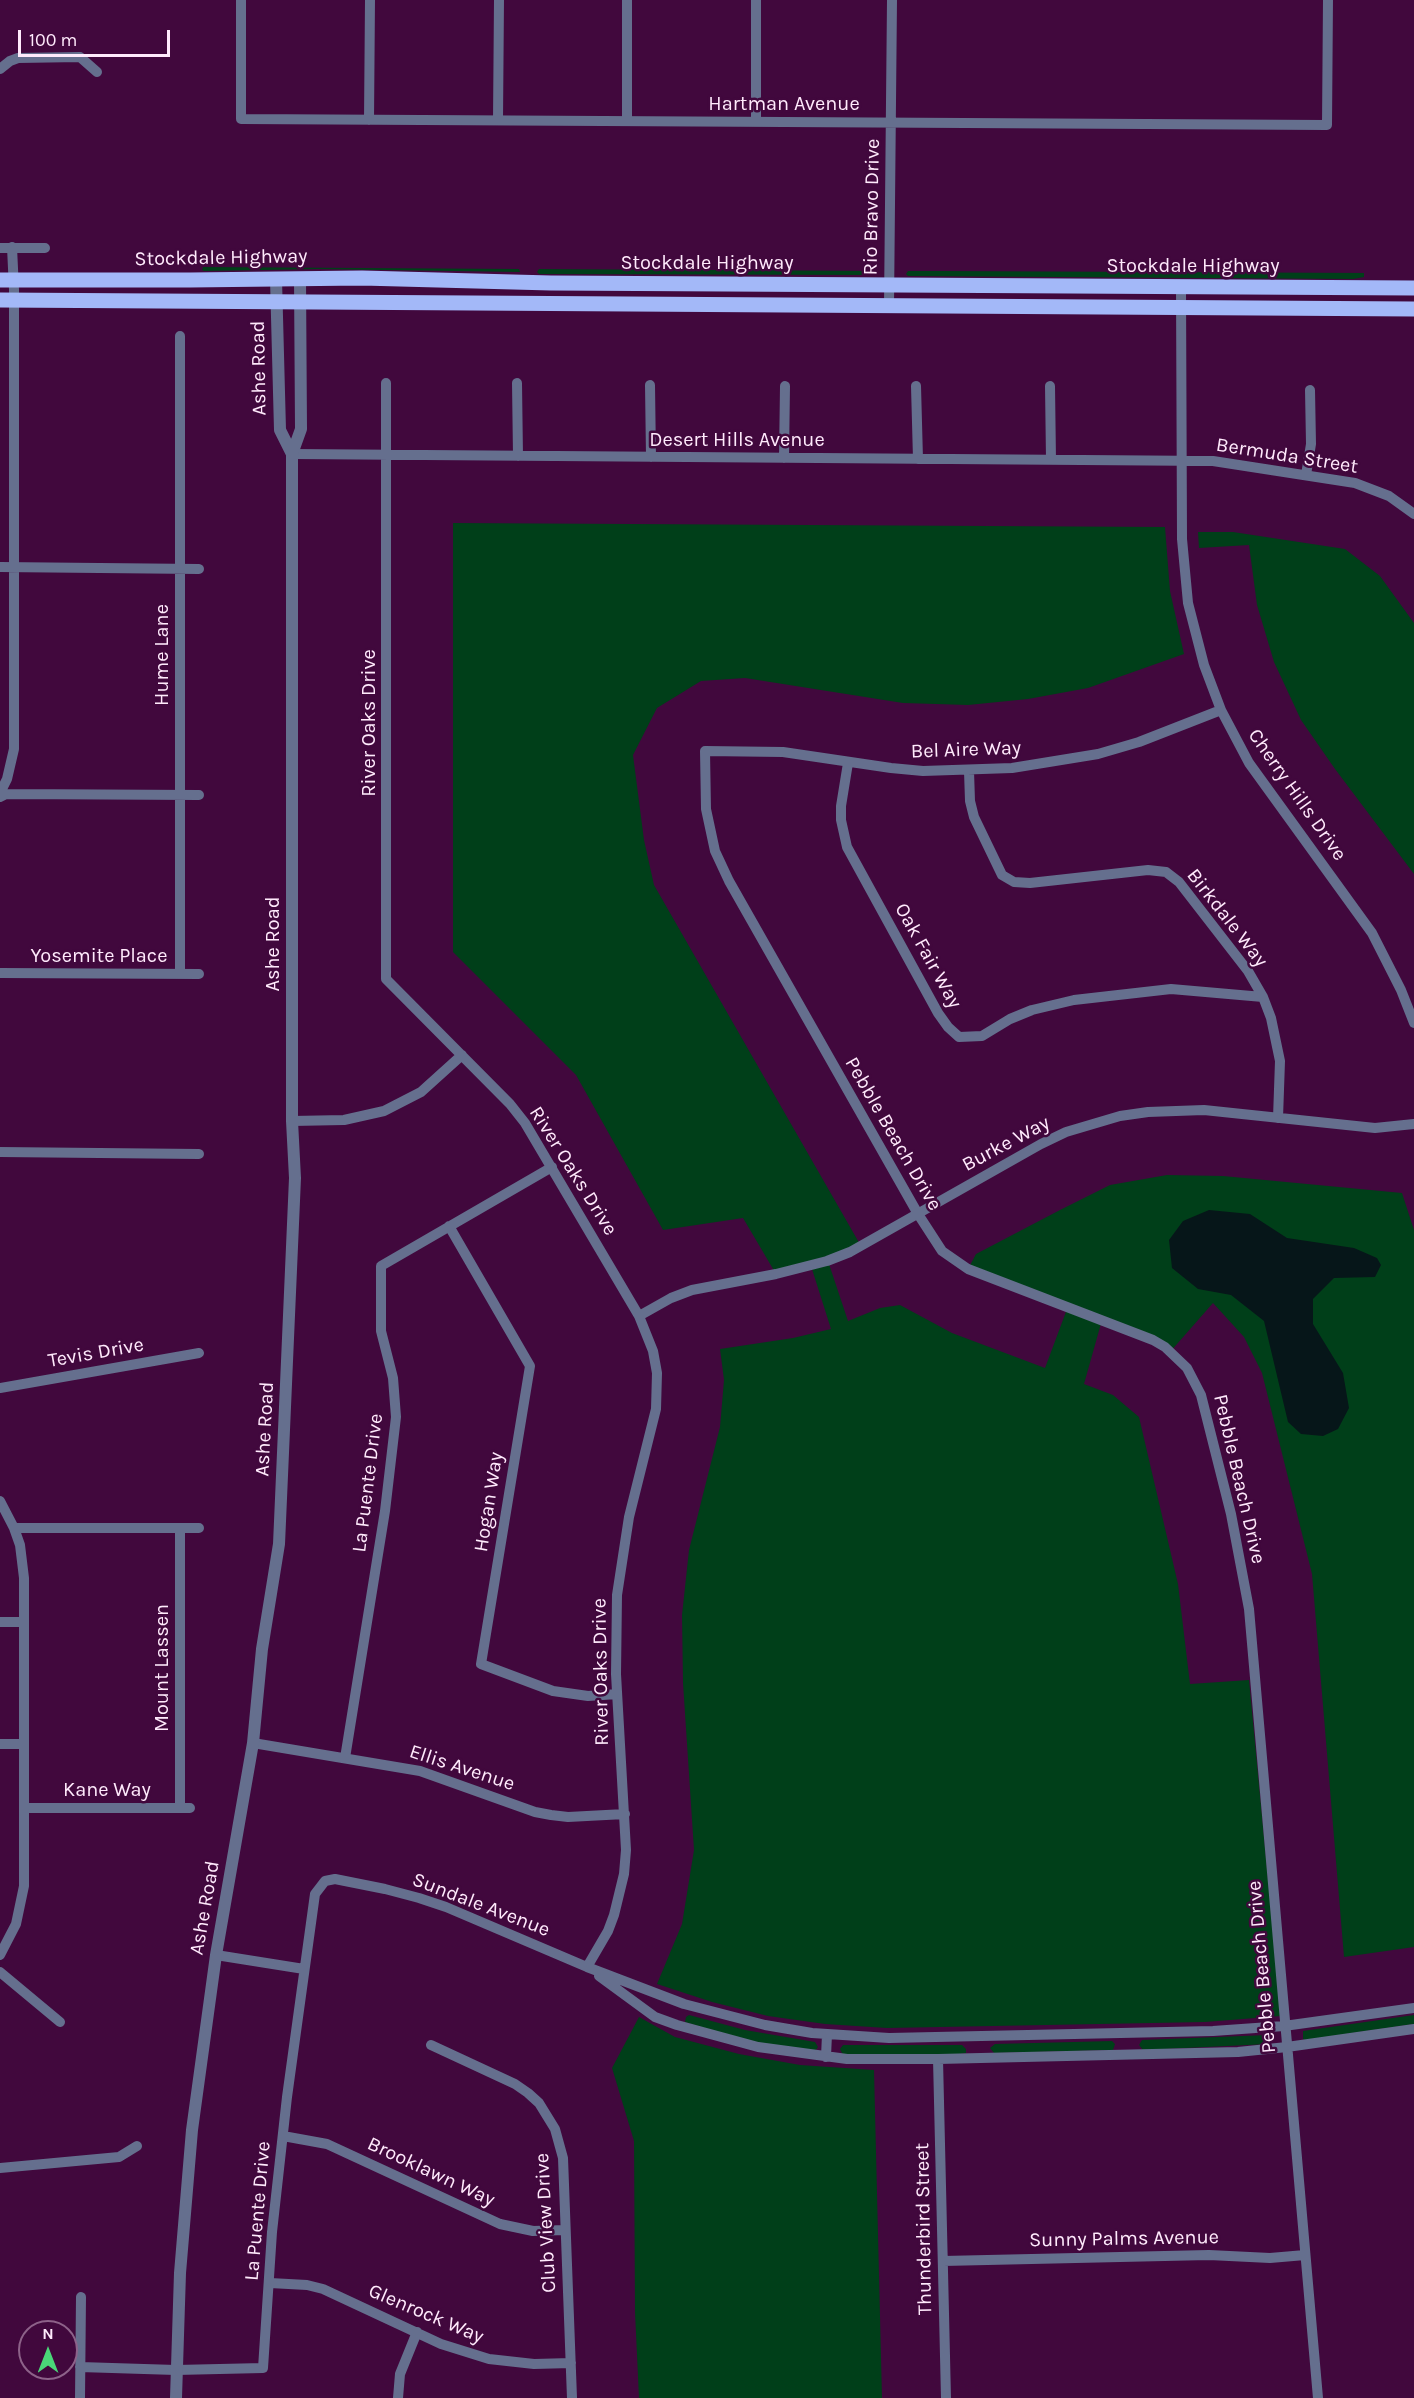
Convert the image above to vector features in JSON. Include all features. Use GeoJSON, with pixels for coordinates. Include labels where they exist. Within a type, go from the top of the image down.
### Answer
{"type":"FeatureCollection","features":[{"type":"Feature","properties":{"kind":"main road","name":"Stockdale Highway"},"geometry":{"type":"LineString","coordinates":[[8,290],[300,278],[561,283],[1414,288]]}},
{"type":"Feature","properties":{"kind":"main road","name":"Stockdale Highway"},"geometry":{"type":"LineString","coordinates":[[8,290],[277,303],[1414,309]]}},
{"type":"Feature","properties":{"kind":"street","name":"Hartman Avenue"},"geometry":{"type":"LineString","coordinates":[[242,0],[241,119],[1327,125],[1328,0]]}},
{"type":"Feature","properties":{"kind":"street"},"geometry":{"type":"LineString","coordinates":[[369,120],[370,0]]}},
{"type":"Feature","properties":{"kind":"street"},"geometry":{"type":"LineString","coordinates":[[498,120],[499,0]]}},
{"type":"Feature","properties":{"kind":"street"},"geometry":{"type":"LineString","coordinates":[[627,0],[627,121]]}},
{"type":"Feature","properties":{"kind":"street"},"geometry":{"type":"LineString","coordinates":[[756,0],[756,122]]}},
{"type":"Feature","properties":{"kind":"street","name":"Rio Bravo Drive"},"geometry":{"type":"LineString","coordinates":[[889,306],[892,0]]}},
{"type":"Feature","properties":{"kind":"street"},"geometry":{"type":"LineString","coordinates":[[0,69],[18,58],[80,57],[97,72]]}},
{"type":"Feature","properties":{"kind":"street"},"geometry":{"type":"LineString","coordinates":[[0,795],[7,779],[14,749],[15,567],[8,290],[12,247]]}},
{"type":"Feature","properties":{"kind":"street"},"geometry":{"type":"LineString","coordinates":[[0,248],[45,248]]}},
{"type":"Feature","properties":{"kind":"street","name":"Ashe Road"},"geometry":{"type":"LineString","coordinates":[[176,2398],[180,2264],[192,2130],[216,1954],[253,1743],[262,1649],[279,1544],[295,1178],[292,1121],[292,454],[301,429],[300,278]]}},
{"type":"Feature","properties":{"kind":"street","name":"Ashe Road"},"geometry":{"type":"LineString","coordinates":[[276,279],[280,430],[292,454]]}},
{"type":"Feature","properties":{"kind":"street","name":"Cherry Hills Drive"},"geometry":{"type":"LineString","coordinates":[[1181,287],[1182,539],[1188,603],[1204,665],[1221,710],[1249,763],[1266,790],[1372,933],[1401,990],[1414,1023]]}},
{"type":"Feature","properties":{"kind":"street","name":"Hume Lane"},"geometry":{"type":"LineString","coordinates":[[180,336],[180,974]]}},
{"type":"Feature","properties":{"kind":"street","name":"River Oaks Drive"},"geometry":{"type":"LineString","coordinates":[[386,383],[386,979],[510,1104],[525,1123],[639,1316],[653,1351],[657,1392],[656,1409],[621,1556],[615,1634],[626,1850],[620,1895],[608,1931],[586,1967]]}},
{"type":"Feature","properties":{"kind":"street"},"geometry":{"type":"LineString","coordinates":[[517,383],[518,456]]}},
{"type":"Feature","properties":{"kind":"street"},"geometry":{"type":"LineString","coordinates":[[650,385],[651,457]]}},
{"type":"Feature","properties":{"kind":"street"},"geometry":{"type":"LineString","coordinates":[[784,458],[785,386]]}},
{"type":"Feature","properties":{"kind":"street"},"geometry":{"type":"LineString","coordinates":[[916,386],[918,459]]}},
{"type":"Feature","properties":{"kind":"street"},"geometry":{"type":"LineString","coordinates":[[1050,386],[1051,460]]}},
{"type":"Feature","properties":{"kind":"street"},"geometry":{"type":"LineString","coordinates":[[1306,475],[1311,444],[1310,390]]}},
{"type":"Feature","properties":{"kind":"street","name":"Desert Hills Avenue"},"geometry":{"type":"LineString","coordinates":[[292,454],[1182,460]]}},
{"type":"Feature","properties":{"kind":"street","name":"Bermuda Street"},"geometry":{"type":"LineString","coordinates":[[1182,460],[1213,461],[1306,475],[1371,488],[1389,496],[1413,512]]}},
{"type":"Feature","properties":{"kind":"street"},"geometry":{"type":"LineString","coordinates":[[0,567],[199,569]]}},
{"type":"Feature","properties":{"kind":"street","name":"Bel Aire Way"},"geometry":{"type":"LineString","coordinates":[[705,751],[783,752],[848,763],[923,771],[969,771],[1044,764],[1098,754],[1149,738],[1221,710]]}},
{"type":"Feature","properties":{"kind":"street","name":"Pebble Beach Drive"},"geometry":{"type":"LineString","coordinates":[[705,751],[706,809],[723,870],[933,1239],[954,1261],[968,1269],[1153,1340],[1178,1357],[1201,1395],[1231,1514],[1249,1609],[1318,2398]]}},
{"type":"Feature","properties":{"kind":"street","name":"Oak Fair Way"},"geometry":{"type":"LineString","coordinates":[[848,763],[841,806],[843,834],[848,847],[938,1013],[959,1037],[982,1036],[1010,1019],[1032,1010],[1074,1000],[1171,989],[1263,997]]}},
{"type":"Feature","properties":{"kind":"street","name":"Birkdale Way"},"geometry":{"type":"LineString","coordinates":[[969,771],[970,801],[974,817],[1002,875],[1014,882],[1030,883],[1148,870],[1166,872],[1179,882],[1248,970],[1263,997],[1271,1018],[1280,1061],[1278,1118]]}},
{"type":"Feature","properties":{"kind":"street"},"geometry":{"type":"LineString","coordinates":[[0,795],[199,795]]}},
{"type":"Feature","properties":{"kind":"street","name":"Yosemite Place"},"geometry":{"type":"LineString","coordinates":[[0,973],[199,974]]}},
{"type":"Feature","properties":{"kind":"street"},"geometry":{"type":"LineString","coordinates":[[292,1121],[344,1120],[384,1111],[421,1092],[462,1055]]}},
{"type":"Feature","properties":{"kind":"street","name":"Burke Way"},"geometry":{"type":"LineString","coordinates":[[639,1316],[671,1298],[710,1284],[776,1274],[827,1261],[850,1252],[1041,1144],[1093,1123],[1139,1113],[1204,1110],[1375,1128],[1414,1124]]}},
{"type":"Feature","properties":{"kind":"street"},"geometry":{"type":"LineString","coordinates":[[0,1152],[199,1154]]}},
{"type":"Feature","properties":{"kind":"street","name":"La Puente Drive"},"geometry":{"type":"LineString","coordinates":[[345,1758],[385,1511],[396,1417],[393,1378],[381,1331],[381,1266],[552,1167]]}},
{"type":"Feature","properties":{"kind":"street","name":"Hogan Way"},"geometry":{"type":"LineString","coordinates":[[449,1226],[530,1366],[481,1664],[562,1693],[588,1696],[617,1694]]}},
{"type":"Feature","properties":{"kind":"street","name":"Tevis Drive"},"geometry":{"type":"LineString","coordinates":[[0,1388],[199,1353]]}},
{"type":"Feature","properties":{"kind":"street"},"geometry":{"type":"LineString","coordinates":[[0,1501],[14,1528],[23,1566],[24,1622],[24,1886],[16,1924],[0,1955]]}},
{"type":"Feature","properties":{"kind":"street"},"geometry":{"type":"LineString","coordinates":[[14,1528],[199,1527]]}},
{"type":"Feature","properties":{"kind":"street","name":"Mount Lassen"},"geometry":{"type":"LineString","coordinates":[[180,1528],[185,1808]]}},
{"type":"Feature","properties":{"kind":"street"},"geometry":{"type":"LineString","coordinates":[[0,1622],[24,1622]]}},
{"type":"Feature","properties":{"kind":"street","name":"Ellis Avenue"},"geometry":{"type":"LineString","coordinates":[[253,1743],[428,1773],[535,1812],[568,1817],[624,1814]]}},
{"type":"Feature","properties":{"kind":"street"},"geometry":{"type":"LineString","coordinates":[[0,1744],[24,1744]]}},
{"type":"Feature","properties":{"kind":"street","name":"Kane Way"},"geometry":{"type":"LineString","coordinates":[[24,1808],[185,1808]]}},
{"type":"Feature","properties":{"kind":"street","name":"Sundale Avenue"},"geometry":{"type":"LineString","coordinates":[[325,1881],[334,1879],[385,1889],[428,1901],[586,1967],[684,2004],[765,2025],[827,2034],[889,2038],[1213,2031],[1284,2026],[1414,2008]]}},
{"type":"Feature","properties":{"kind":"street","name":"La Puente Drive"},"geometry":{"type":"LineString","coordinates":[[80,2367],[176,2370],[263,2368],[272,2232],[304,1969],[315,1894],[325,1881]]}},
{"type":"Feature","properties":{"kind":"street"},"geometry":{"type":"LineString","coordinates":[[216,1954],[304,1969]]}},
{"type":"Feature","properties":{"kind":"street","name":"Sundale Avenue"},"geometry":{"type":"LineString","coordinates":[[586,1967],[656,2018],[712,2036],[758,2047],[826,2057],[883,2060],[1238,2052],[1414,2029]]}},
{"type":"Feature","properties":{"kind":"street"},"geometry":{"type":"LineString","coordinates":[[0,1972],[60,2022]]}},
{"type":"Feature","properties":{"kind":"street"},"geometry":{"type":"LineString","coordinates":[[1124,2033],[1124,2055]]}},
{"type":"Feature","properties":{"kind":"street"},"geometry":{"type":"LineString","coordinates":[[826,2057],[827,2034]]}},
{"type":"Feature","properties":{"kind":"street"},"geometry":{"type":"LineString","coordinates":[[978,2037],[979,2058]]}},
{"type":"Feature","properties":{"kind":"street","name":"Club View Drive"},"geometry":{"type":"LineString","coordinates":[[431,2045],[515,2084],[528,2093],[549,2116],[560,2144],[562,2158],[572,2398]]}},
{"type":"Feature","properties":{"kind":"street","name":"Thunderbird Street"},"geometry":{"type":"LineString","coordinates":[[938,2059],[946,2398]]}},
{"type":"Feature","properties":{"kind":"street","name":"Brooklawn Way"},"geometry":{"type":"LineString","coordinates":[[283,2136],[327,2144],[501,2224],[533,2231],[565,2230]]}},
{"type":"Feature","properties":{"kind":"street"},"geometry":{"type":"LineString","coordinates":[[0,2168],[119,2157],[137,2146]]}},
{"type":"Feature","properties":{"kind":"street","name":"Sunny Palms Avenue"},"geometry":{"type":"LineString","coordinates":[[943,2262],[1209,2255],[1270,2258],[1305,2255]]}},
{"type":"Feature","properties":{"kind":"street","name":"Glenrock Way"},"geometry":{"type":"LineString","coordinates":[[270,2283],[307,2284],[323,2289],[457,2350],[489,2359],[534,2364],[570,2363]]}},
{"type":"Feature","properties":{"kind":"street"},"geometry":{"type":"LineString","coordinates":[[80,2398],[81,2297]]}},
{"type":"Feature","properties":{"kind":"street"},"geometry":{"type":"LineString","coordinates":[[398,2398],[400,2374],[417,2332]]}},
{"type":"Feature","properties":{"kind":"green space"},"geometry":{"type":"Polygon","coordinates":[[[203,267],[519,269],[520,272],[318,269],[204,271],[203,267]]]}},
{"type":"Feature","properties":{"kind":"green space"},"geometry":{"type":"Polygon","coordinates":[[[539,269],[874,271],[876,273],[875,275],[539,274],[537,272],[539,269]]]}},
{"type":"Feature","properties":{"kind":"green space"},"geometry":{"type":"Polygon","coordinates":[[[908,271],[1364,273],[1364,277],[1353,279],[908,276],[906,274],[908,271]]]}},
{"type":"Feature","properties":{"kind":"green space"},"geometry":{"type":"Polygon","coordinates":[[[453,523],[1165,527],[1170,591],[1184,654],[1088,688],[1028,699],[968,705],[903,703],[745,678],[701,681],[657,708],[633,755],[644,840],[654,885],[861,1246],[828,1261],[848,1321],[880,1308],[900,1305],[952,1333],[1045,1368],[1067,1309],[968,1269],[976,1254],[1110,1185],[1167,1175],[1223,1176],[1402,1193],[1414,1230],[1414,1947],[1344,1957],[1312,1574],[1262,1373],[1244,1337],[1213,1303],[1170,1352],[1102,1320],[1084,1384],[1113,1395],[1139,1417],[1178,1584],[1190,1684],[1249,1680],[1281,2016],[1205,2022],[887,2028],[825,2024],[768,2016],[712,2002],[657,1984],[682,1924],[694,1850],[683,1683],[682,1615],[689,1550],[720,1427],[724,1380],[720,1349],[793,1338],[831,1329],[811,1266],[776,1274],[743,1218],[663,1230],[576,1075],[453,952],[453,523]]]}},
{"type":"Feature","properties":{"kind":"green space"},"geometry":{"type":"Polygon","coordinates":[[[1198,532],[1233,532],[1345,549],[1380,576],[1414,623],[1414,874],[1301,720],[1274,662],[1257,605],[1249,545],[1199,548],[1198,532]]]}},
{"type":"Feature","properties":{"kind":"green space"},"geometry":{"type":"Polygon","coordinates":[[[689,2015],[745,2030],[815,2042],[818,2047],[815,2051],[810,2052],[740,2039],[685,2022],[689,2015]]]}},
{"type":"Feature","properties":{"kind":"green space"},"geometry":{"type":"Polygon","coordinates":[[[1414,2015],[1414,2024],[1303,2039],[1303,2031],[1414,2015]]]}},
{"type":"Feature","properties":{"kind":"green space"},"geometry":{"type":"Polygon","coordinates":[[[639,2017],[675,2037],[739,2054],[800,2065],[874,2070],[882,2398],[639,2398],[635,2312],[634,2141],[612,2068],[639,2017]]]}},
{"type":"Feature","properties":{"kind":"green space"},"geometry":{"type":"Polygon","coordinates":[[[1268,2035],[1272,2039],[1269,2044],[1143,2050],[1139,2045],[1142,2040],[1268,2035]]]}},
{"type":"Feature","properties":{"kind":"green space"},"geometry":{"type":"Polygon","coordinates":[[[1112,2041],[1115,2044],[1113,2050],[994,2053],[990,2048],[995,2044],[1112,2041]]]}},
{"type":"Feature","properties":{"kind":"green space"},"geometry":{"type":"Polygon","coordinates":[[[843,2045],[962,2045],[966,2053],[843,2055],[840,2049],[843,2045]]]}},
{"type":"Feature","properties":{"kind":"shaded area"},"geometry":{"type":"Polygon","coordinates":[[[1209,1210],[1250,1214],[1287,1238],[1354,1248],[1377,1258],[1381,1265],[1375,1277],[1334,1278],[1313,1299],[1313,1324],[1343,1373],[1349,1408],[1338,1429],[1323,1436],[1301,1434],[1288,1422],[1264,1321],[1231,1295],[1198,1289],[1172,1268],[1169,1240],[1183,1221],[1209,1210]]]}}]}
